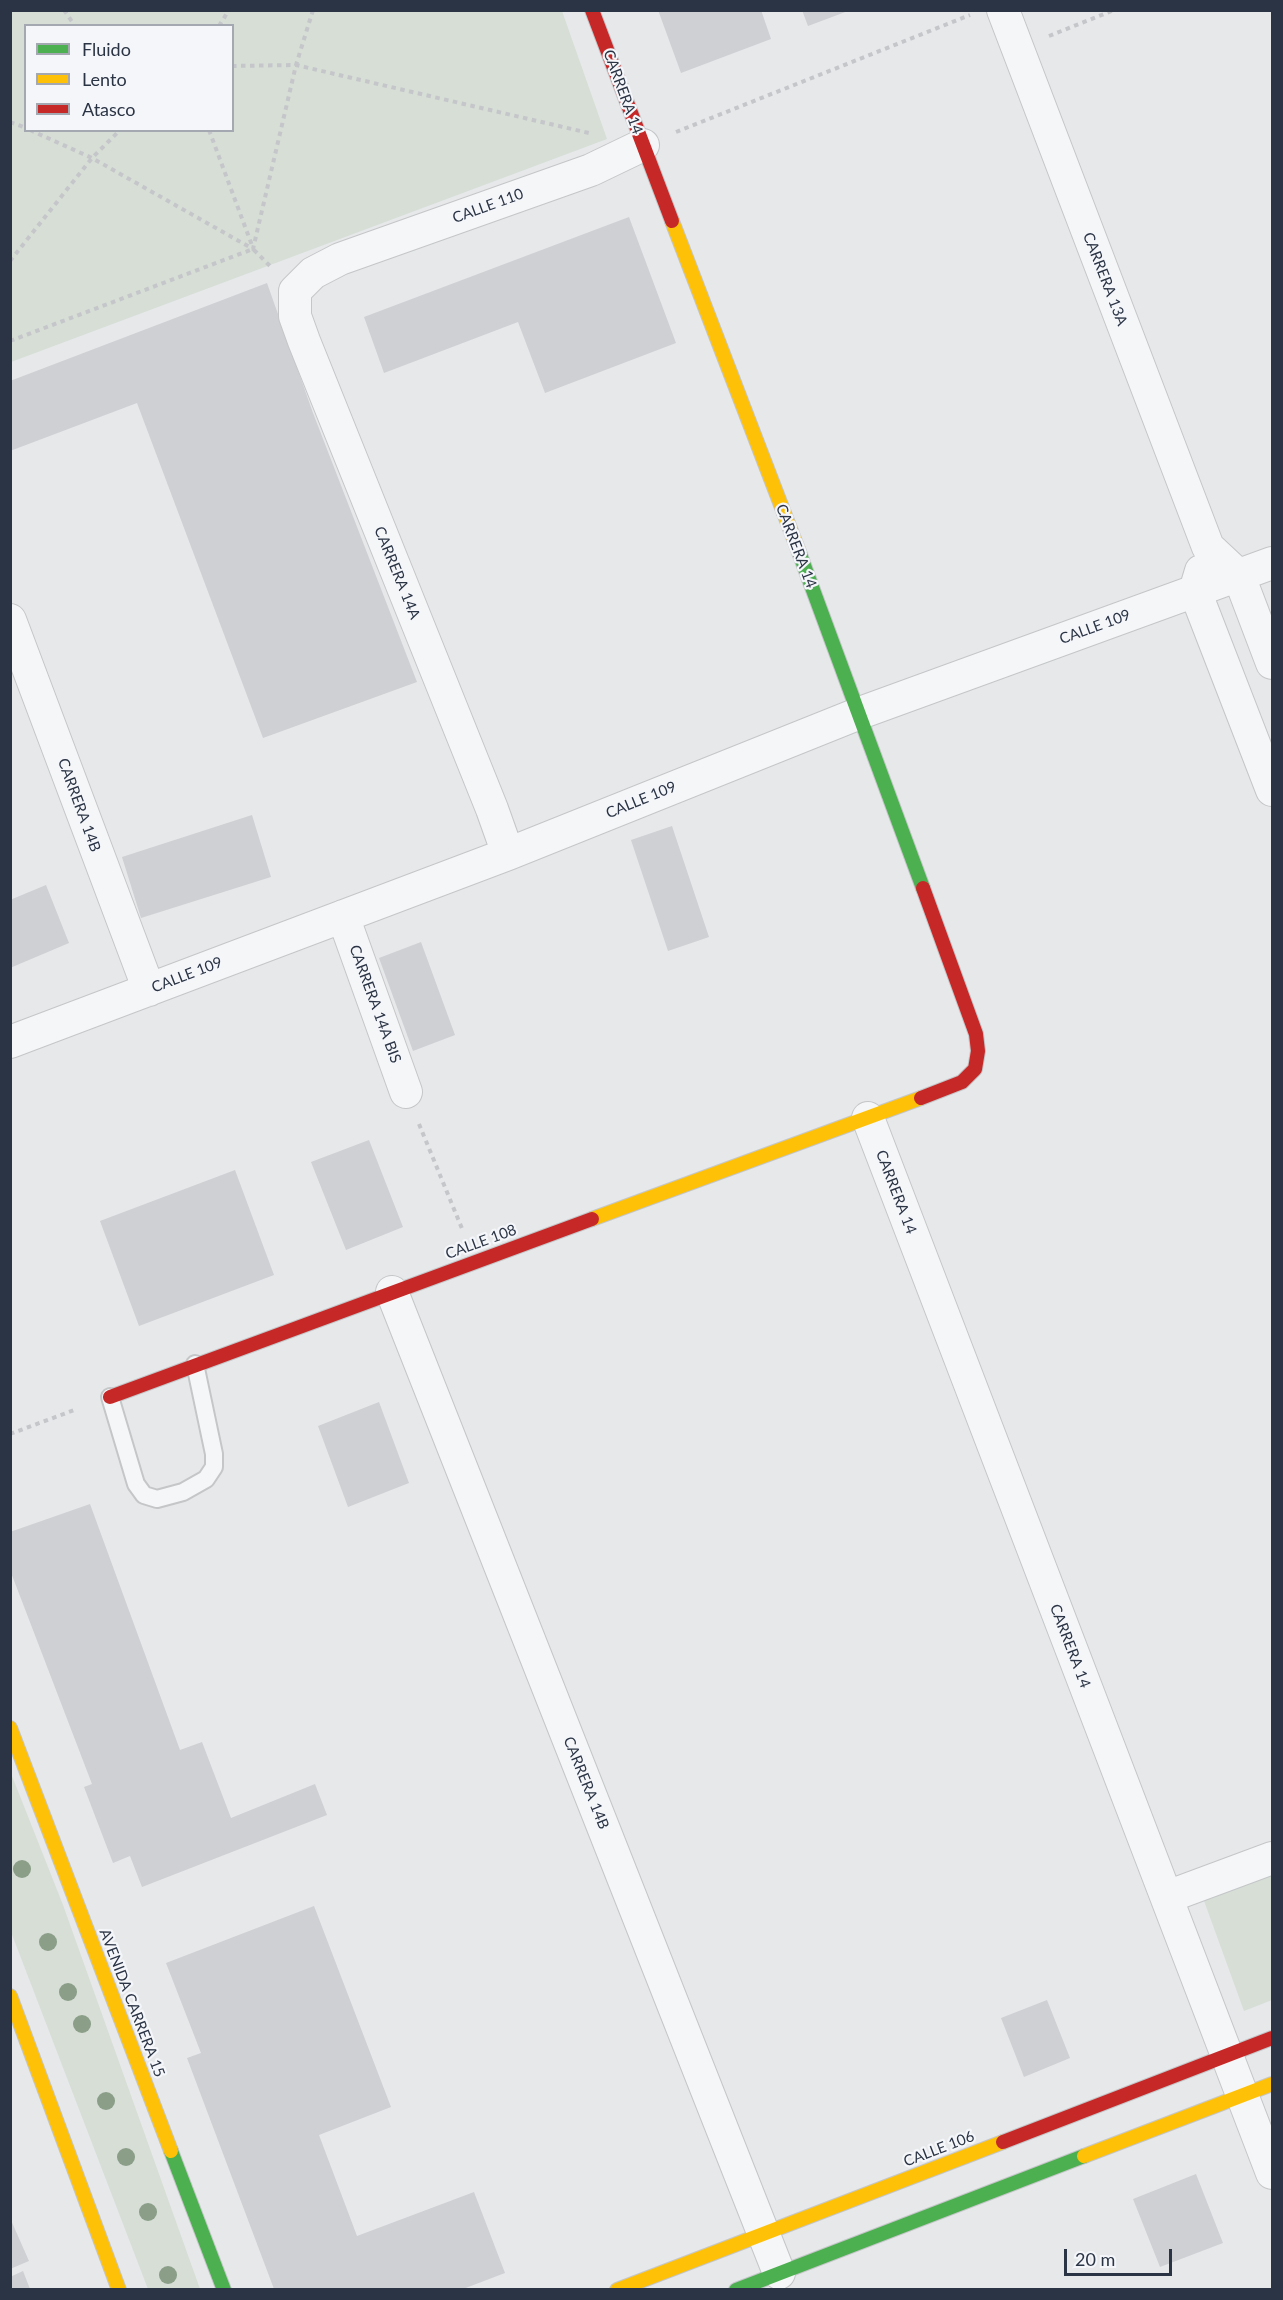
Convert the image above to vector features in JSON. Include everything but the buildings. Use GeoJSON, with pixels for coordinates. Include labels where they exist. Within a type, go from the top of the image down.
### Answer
{"type":"FeatureCollection","features":[{"type":"Feature","properties":{"kind":"main road","name":"CARRERA 14"},"geometry":{"type":"LineString","coordinates":[[592,10],[860,713],[976,1034],[978,1051],[975,1069],[962,1082]]}},
{"type":"Feature","properties":{"kind":"main road","name":"CALLE 108"},"geometry":{"type":"LineString","coordinates":[[110,1397],[962,1082]]}},
{"type":"Feature","properties":{"kind":"main road","name":"AVENIDA CARRERA 15"},"geometry":{"type":"LineString","coordinates":[[10,1728],[224,2289]]}},
{"type":"Feature","properties":{"kind":"main road"},"geometry":{"type":"LineString","coordinates":[[10,1996],[119,2289]]}},
{"type":"Feature","properties":{"kind":"main road","name":"CALLE 106"},"geometry":{"type":"LineString","coordinates":[[617,2289],[1272,2038]]}},
{"type":"Feature","properties":{"kind":"main road"},"geometry":{"type":"LineString","coordinates":[[736,2289],[1272,2084]]}},
{"type":"Feature","properties":{"kind":"street","name":"CARRERA 13A"},"geometry":{"type":"LineString","coordinates":[[1004,10],[1208,547],[1239,576],[1272,663]]}},
{"type":"Feature","properties":{"kind":"street","name":"CALLE 110"},"geometry":{"type":"LineString","coordinates":[[295,291],[313,273],[340,259],[591,170],[643,145]]}},
{"type":"Feature","properties":{"kind":"street","name":"CARRERA 14A"},"geometry":{"type":"LineString","coordinates":[[295,291],[295,316],[304,341],[508,854]]}},
{"type":"Feature","properties":{"kind":"street"},"geometry":{"type":"LineString","coordinates":[[1208,547],[1195,591],[1272,790]]}},
{"type":"Feature","properties":{"kind":"street","name":"CALLE 109"},"geometry":{"type":"LineString","coordinates":[[10,1042],[508,854],[860,713],[1272,563]]}},
{"type":"Feature","properties":{"kind":"street","name":"CARRERA 14B"},"geometry":{"type":"LineString","coordinates":[[10,620],[149,990]]}},
{"type":"Feature","properties":{"kind":"street","name":"CARRERA 14A BIS"},"geometry":{"type":"LineString","coordinates":[[343,916],[406,1092]]}},
{"type":"Feature","properties":{"kind":"street","name":"CARRERA 14"},"geometry":{"type":"LineString","coordinates":[[868,1118],[1272,2174]]}},
{"type":"Feature","properties":{"kind":"street","name":"CARRERA 14B"},"geometry":{"type":"LineString","coordinates":[[392,1292],[779,2273]]}},
{"type":"Feature","properties":{"kind":"street"},"geometry":{"type":"LineString","coordinates":[[1167,1897],[1272,1858]]}},
{"type":"Feature","properties":{"kind":"lane"},"geometry":{"type":"LineString","coordinates":[[110,1397],[136,1484],[144,1495],[157,1499],[183,1492],[206,1479],[214,1467],[214,1454],[195,1364]]}},
{"type":"Feature","properties":{"kind":"path"},"geometry":{"type":"LineString","coordinates":[[64,10],[74,24]]}},
{"type":"Feature","properties":{"kind":"path"},"geometry":{"type":"LineString","coordinates":[[220,24],[229,10]]}},
{"type":"Feature","properties":{"kind":"path"},"geometry":{"type":"LineString","coordinates":[[253,249],[296,65],[313,10]]}},
{"type":"Feature","properties":{"kind":"path"},"geometry":{"type":"LineString","coordinates":[[1017,48],[1114,10]]}},
{"type":"Feature","properties":{"kind":"path"},"geometry":{"type":"LineString","coordinates":[[234,66],[296,65],[643,145],[971,15]]}},
{"type":"Feature","properties":{"kind":"path"},"geometry":{"type":"LineString","coordinates":[[34,132],[92,158],[253,249],[295,291]]}},
{"type":"Feature","properties":{"kind":"path"},"geometry":{"type":"LineString","coordinates":[[10,261],[92,158],[118,132]]}},
{"type":"Feature","properties":{"kind":"path"},"geometry":{"type":"LineString","coordinates":[[210,132],[253,249]]}},
{"type":"Feature","properties":{"kind":"path"},"geometry":{"type":"LineString","coordinates":[[10,341],[253,249]]}},
{"type":"Feature","properties":{"kind":"path"},"geometry":{"type":"LineString","coordinates":[[406,1092],[475,1262]]}},
{"type":"Feature","properties":{"kind":"path"},"geometry":{"type":"LineString","coordinates":[[10,1434],[110,1397]]}},
{"type":"Feature","properties":{"kind":"shaded area"},"geometry":{"type":"Polygon","coordinates":[[[11,10],[562,11],[607,139],[11,362],[11,10]]]}},
{"type":"Feature","properties":{"kind":"shaded area"},"geometry":{"type":"Polygon","coordinates":[[[10,1771],[63,1905],[200,2289],[148,2289],[11,1932],[10,1771]]]}},
{"type":"Feature","properties":{"kind":"shaded area"},"geometry":{"type":"Polygon","coordinates":[[[1272,1872],[1272,2000],[1244,2011],[1203,1898],[1272,1872]]]}},
{"type":"Feature","properties":{"kind":"traffic: fast"},"geometry":{"type":"LineString","coordinates":[[799,552],[923,888]]}},
{"type":"Feature","properties":{"kind":"traffic: fast"},"geometry":{"type":"LineString","coordinates":[[171,2151],[224,2290]]}},
{"type":"Feature","properties":{"kind":"traffic: fast"},"geometry":{"type":"LineString","coordinates":[[736,2290],[1084,2156]]}},
{"type":"Feature","properties":{"kind":"traffic: slow"},"geometry":{"type":"LineString","coordinates":[[672,221],[799,552]]}},
{"type":"Feature","properties":{"kind":"traffic: slow"},"geometry":{"type":"LineString","coordinates":[[592,1219],[921,1098]]}},
{"type":"Feature","properties":{"kind":"traffic: slow"},"geometry":{"type":"LineString","coordinates":[[10,1728],[171,2151]]}},
{"type":"Feature","properties":{"kind":"traffic: slow"},"geometry":{"type":"LineString","coordinates":[[10,1996],[119,2290]]}},
{"type":"Feature","properties":{"kind":"traffic: slow"},"geometry":{"type":"LineString","coordinates":[[1084,2156],[1272,2084]]}},
{"type":"Feature","properties":{"kind":"traffic: slow"},"geometry":{"type":"LineString","coordinates":[[617,2290],[1003,2142]]}},
{"type":"Feature","properties":{"kind":"traffic: jam"},"geometry":{"type":"LineString","coordinates":[[592,10],[672,221]]}},
{"type":"Feature","properties":{"kind":"traffic: jam"},"geometry":{"type":"LineString","coordinates":[[921,1098],[962,1082],[975,1069],[978,1051],[976,1034],[923,888]]}},
{"type":"Feature","properties":{"kind":"traffic: jam"},"geometry":{"type":"LineString","coordinates":[[110,1397],[592,1219]]}},
{"type":"Feature","properties":{"kind":"traffic: jam"},"geometry":{"type":"LineString","coordinates":[[1003,2142],[1272,2038]]}}]}
